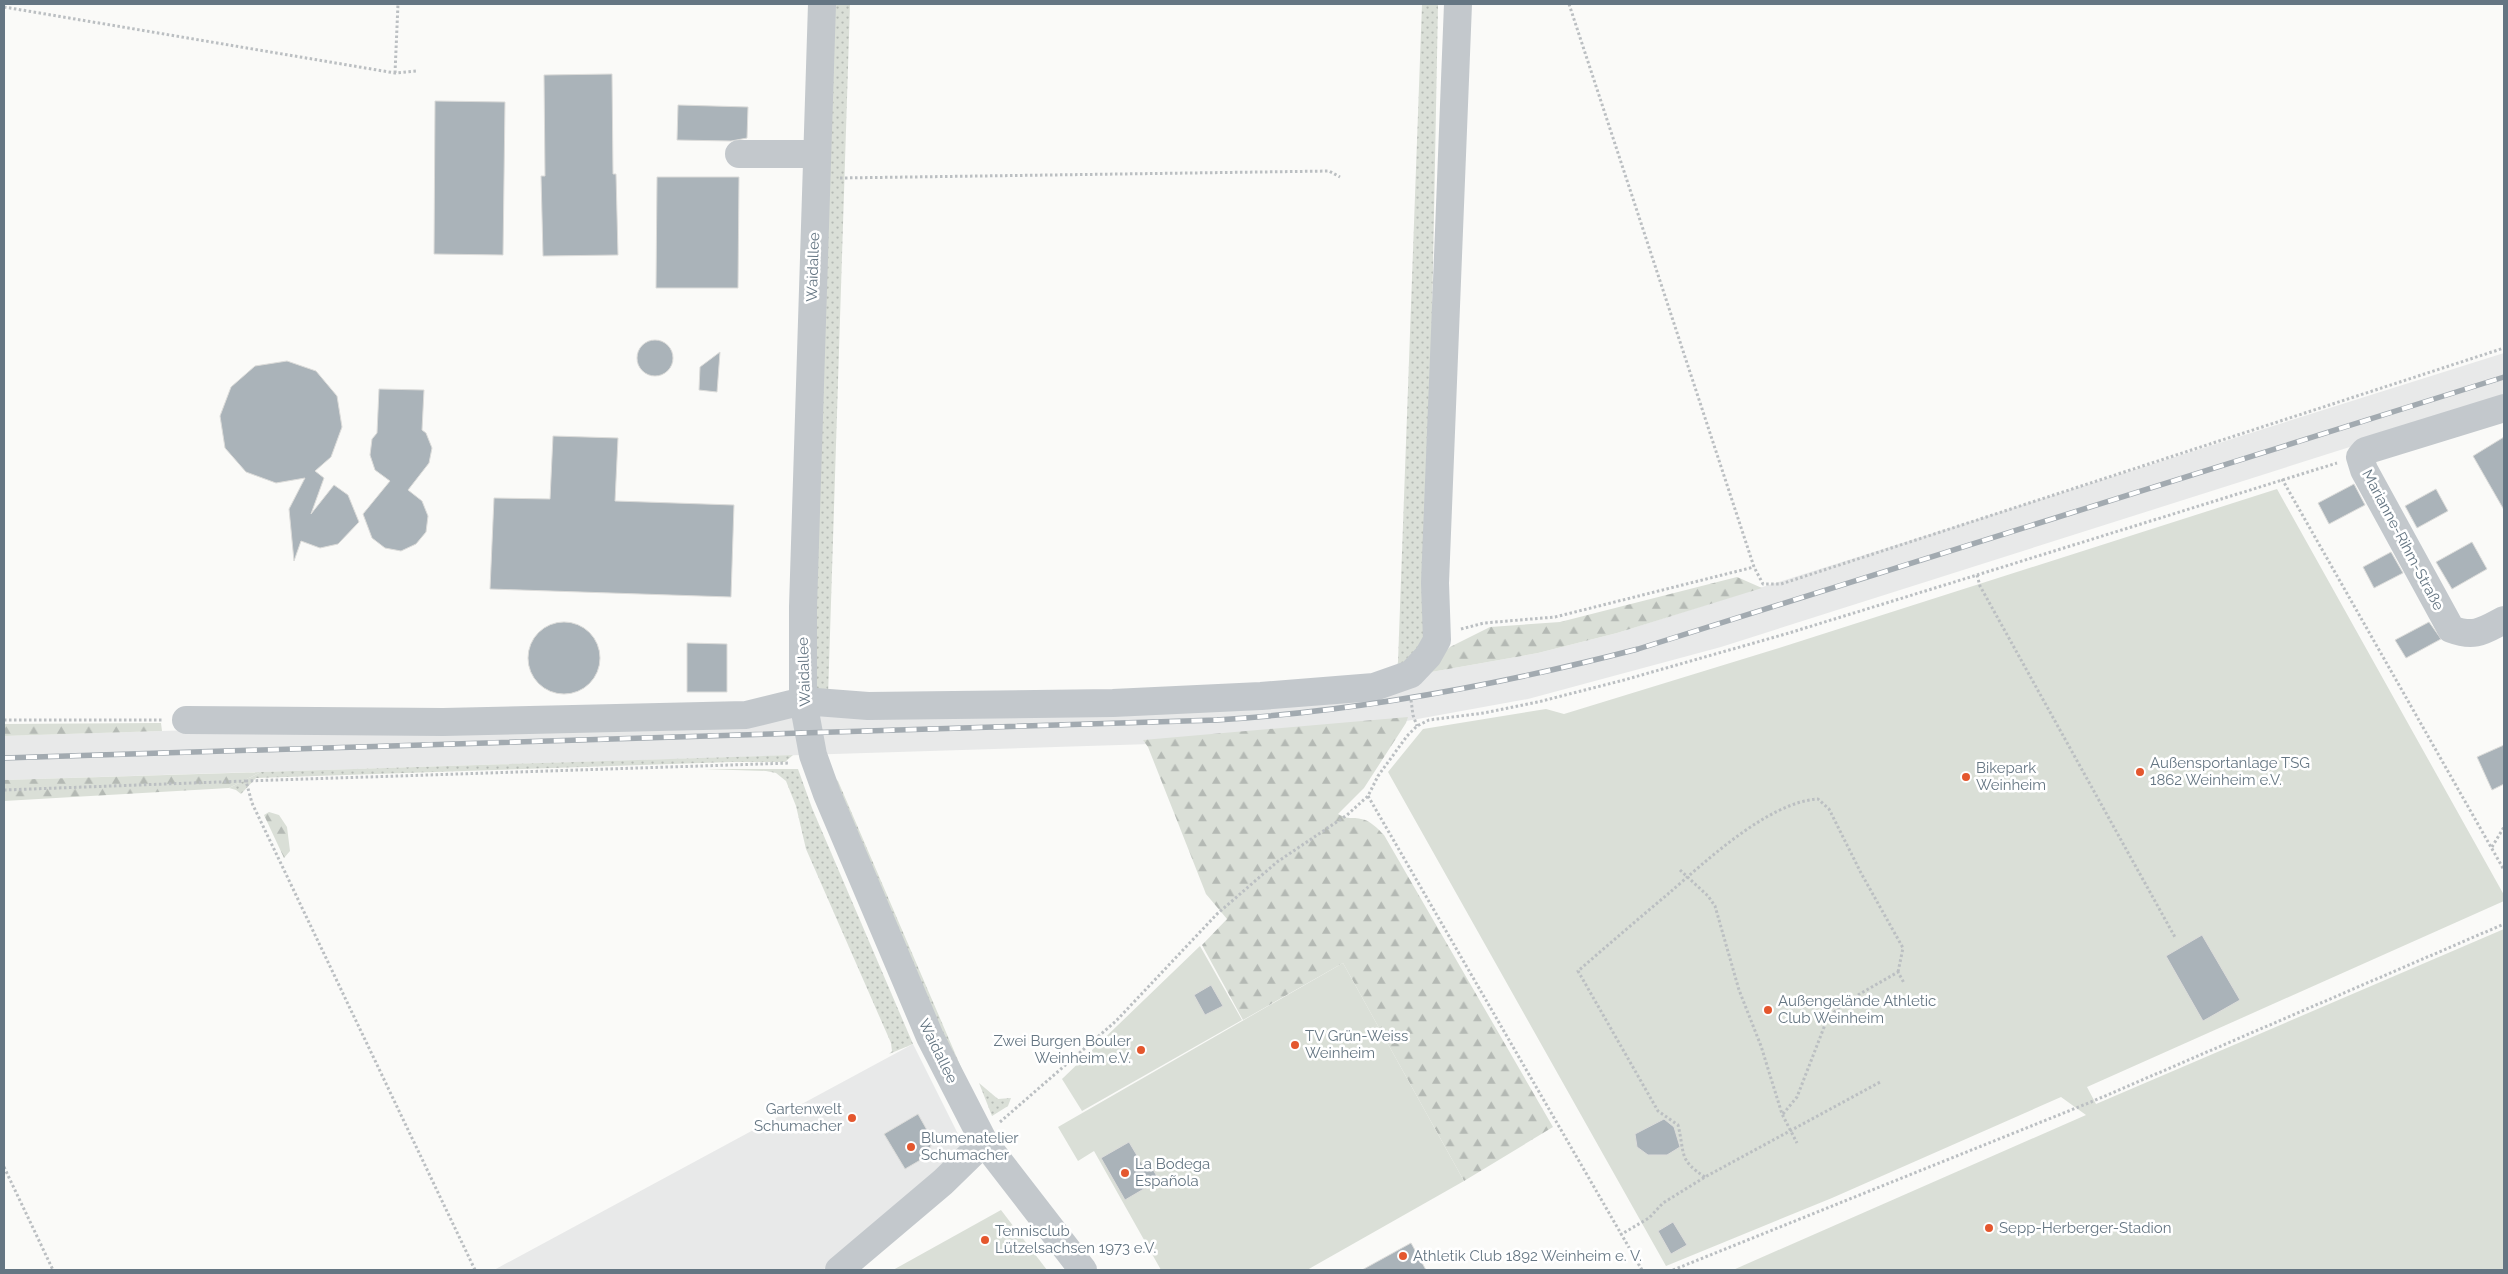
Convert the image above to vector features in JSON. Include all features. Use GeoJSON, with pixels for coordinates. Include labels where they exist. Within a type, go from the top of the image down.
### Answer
{"type":"FeatureCollection","features":[{"type":"Feature","properties":{"kind":"street","name":"Waidallee"},"geometry":{"type":"LineString","coordinates":[[822,4],[803,607],[804,701],[814,755],[827,794],[930,1037],[989,1135],[1083,1270]]}},
{"type":"Feature","properties":{"kind":"street"},"geometry":{"type":"LineString","coordinates":[[186,720],[443,722],[746,715],[804,701],[868,706],[1113,703],[1261,696],[1374,687],[1411,674],[1428,656],[1437,640],[1435,583],[1458,4]]}},
{"type":"Feature","properties":{"kind":"street"},"geometry":{"type":"LineString","coordinates":[[739,154],[817,154]]}},
{"type":"Feature","properties":{"kind":"street","name":"Marianne-Rihm-Straße"},"geometry":{"type":"LineString","coordinates":[[2504,408],[2365,451],[2360,457],[2364,470],[2451,629],[2466,634],[2480,632],[2504,620]]}},
{"type":"Feature","properties":{"kind":"street"},"geometry":{"type":"LineString","coordinates":[[839,1270],[943,1182],[989,1135]]}},
{"type":"Feature","properties":{"kind":"path"},"geometry":{"type":"LineString","coordinates":[[395,73],[398,4]]}},
{"type":"Feature","properties":{"kind":"path"},"geometry":{"type":"LineString","coordinates":[[1569,4],[1754,567],[1762,584],[1781,584],[2504,348]]}},
{"type":"Feature","properties":{"kind":"path"},"geometry":{"type":"LineString","coordinates":[[4,7],[395,73],[417,70]]}},
{"type":"Feature","properties":{"kind":"path"},"geometry":{"type":"LineString","coordinates":[[837,178],[1329,171],[1340,177]]}},
{"type":"Feature","properties":{"kind":"path"},"geometry":{"type":"LineString","coordinates":[[989,1135],[1116,1021],[1217,914],[1276,862],[1347,814],[1368,796],[1378,776],[1407,736],[1418,726],[1429,720],[1484,713],[1538,702],[1624,680],[1789,633],[2282,479],[2360,457]]}},
{"type":"Feature","properties":{"kind":"path"},"geometry":{"type":"LineString","coordinates":[[2282,479],[2504,870]]}},
{"type":"Feature","properties":{"kind":"path"},"geometry":{"type":"LineString","coordinates":[[1437,640],[1461,629],[1484,623],[1555,617],[1754,567]]}},
{"type":"Feature","properties":{"kind":"path"},"geometry":{"type":"LineString","coordinates":[[1977,575],[1980,586],[2176,940]]}},
{"type":"Feature","properties":{"kind":"path"},"geometry":{"type":"LineString","coordinates":[[4,720],[186,720]]}},
{"type":"Feature","properties":{"kind":"path"},"geometry":{"type":"LineString","coordinates":[[4,790],[741,763],[779,765],[814,755]]}},
{"type":"Feature","properties":{"kind":"path"},"geometry":{"type":"LineString","coordinates":[[246,781],[252,803],[475,1270]]}},
{"type":"Feature","properties":{"kind":"path"},"geometry":{"type":"LineString","coordinates":[[1368,796],[1642,1270]]}},
{"type":"Feature","properties":{"kind":"path"},"geometry":{"type":"LineString","coordinates":[[1705,1177],[1691,1168],[1682,1157],[1683,1145],[1678,1125],[1658,1111],[1578,971],[1714,852],[1754,825],[1793,804],[1818,799],[1829,809],[1861,873],[1903,948],[1898,972],[1904,983]]}},
{"type":"Feature","properties":{"kind":"path"},"geometry":{"type":"LineString","coordinates":[[2492,847],[2504,827]]}},
{"type":"Feature","properties":{"kind":"path"},"geometry":{"type":"LineString","coordinates":[[1680,870],[1688,876],[1715,906],[1739,990],[1761,1046],[1782,1114],[1797,1143]]}},
{"type":"Feature","properties":{"kind":"path"},"geometry":{"type":"LineString","coordinates":[[1673,1270],[2091,1102],[2504,924]]}},
{"type":"Feature","properties":{"kind":"path"},"geometry":{"type":"LineString","coordinates":[[1782,1114],[1797,1097],[1828,1017],[1852,999],[1898,972]]}},
{"type":"Feature","properties":{"kind":"path"},"geometry":{"type":"LineString","coordinates":[[1620,1234],[1649,1218],[1663,1203],[1705,1177],[1882,1081]]}},
{"type":"Feature","properties":{"kind":"path"},"geometry":{"type":"LineString","coordinates":[[4,1167],[53,1270]]}},
{"type":"Feature","properties":{"kind":"shaded area"},"geometry":{"type":"Polygon","coordinates":[[[2504,353],[2504,398],[1721,647],[1528,699],[1401,722],[1183,743],[4,780],[4,736],[825,710],[1420,674],[1538,653],[1617,633],[2504,353]]]}},
{"type":"Feature","properties":{"kind":"shaded area"},"geometry":{"type":"Polygon","coordinates":[[[913,1044],[966,1150],[823,1270],[494,1270],[913,1044]]]}},
{"type":"Feature","properties":{"kind":"green space"},"geometry":{"type":"Polygon","coordinates":[[[830,4],[850,4],[828,697],[810,684],[830,4]]]}},
{"type":"Feature","properties":{"kind":"green space"},"geometry":{"type":"Polygon","coordinates":[[[1422,4],[1438,4],[1427,583],[1423,648],[1396,670],[1398,662],[1422,4]]]}},
{"type":"Feature","properties":{"kind":"green space"},"geometry":{"type":"Polygon","coordinates":[[[2277,489],[2504,895],[2504,901],[2087,1087],[2096,1104],[2504,929],[2504,1270],[1733,1270],[2086,1115],[2061,1097],[1832,1198],[1666,1266],[1388,772],[1423,729],[1546,709],[1564,714],[1779,648],[2277,489]]]}},
{"type":"Feature","properties":{"kind":"green space"},"geometry":{"type":"Polygon","coordinates":[[[1737,577],[1762,588],[1617,633],[1538,653],[1420,674],[1450,647],[1490,627],[1560,622],[1737,577]]]}},
{"type":"Feature","properties":{"kind":"green space"},"geometry":{"type":"Polygon","coordinates":[[[1408,717],[1364,788],[1338,814],[1368,821],[1384,835],[1553,1127],[1464,1181],[1343,963],[1243,1020],[1202,945],[1227,919],[1206,894],[1148,747],[1143,740],[1408,717]]]}},
{"type":"Feature","properties":{"kind":"green space"},"geometry":{"type":"Polygon","coordinates":[[[161,723],[162,731],[4,736],[4,724],[161,723]]]}},
{"type":"Feature","properties":{"kind":"green space"},"geometry":{"type":"Polygon","coordinates":[[[793,755],[785,762],[731,762],[256,778],[241,794],[229,788],[261,772],[793,755]]]}},
{"type":"Feature","properties":{"kind":"green space"},"geometry":{"type":"Polygon","coordinates":[[[703,769],[798,769],[812,808],[913,1044],[889,1054],[892,1051],[891,1043],[806,849],[796,806],[786,781],[776,773],[766,771],[703,769]]]}},
{"type":"Feature","properties":{"kind":"green space"},"geometry":{"type":"Polygon","coordinates":[[[261,772],[229,788],[4,801],[4,780],[261,772]]]}},
{"type":"Feature","properties":{"kind":"green space"},"geometry":{"type":"Polygon","coordinates":[[[835,778],[838,781],[973,1095],[971,1101],[835,778]]]}},
{"type":"Feature","properties":{"kind":"green space"},"geometry":{"type":"Polygon","coordinates":[[[269,812],[279,815],[287,827],[290,851],[284,858],[264,815],[269,812]]]}},
{"type":"Feature","properties":{"kind":"green space","name":"Zwei Burgen Bouler Weinheim e.V."},"geometry":{"type":"Polygon","coordinates":[[[1200,946],[1242,1020],[1082,1111],[1062,1079],[1200,946]]]}},
{"type":"Feature","properties":{"kind":"green space","name":"TV Grün-Weiss Weinheim"},"geometry":{"type":"Polygon","coordinates":[[[1343,963],[1464,1181],[1307,1270],[1161,1270],[1094,1151],[1078,1161],[1058,1127],[1343,963]]]}},
{"type":"Feature","properties":{"kind":"green space"},"geometry":{"type":"Polygon","coordinates":[[[979,1083],[998,1099],[1011,1098],[1008,1106],[992,1116],[979,1083]]]}},
{"type":"Feature","properties":{"kind":"green space","name":"Tennisclub Lützelsachsen 1973 e.V."},"geometry":{"type":"Polygon","coordinates":[[[1001,1210],[1047,1270],[893,1270],[1001,1210]]]}},
{"type":"Feature","properties":{"kind":"building"},"geometry":{"type":"Polygon","coordinates":[[[612,74],[613,174],[616,174],[618,255],[543,256],[541,176],[545,176],[544,75],[612,74]]]}},
{"type":"Feature","properties":{"kind":"building"},"geometry":{"type":"Polygon","coordinates":[[[435,101],[505,102],[503,255],[434,254],[435,101]]]}},
{"type":"Feature","properties":{"kind":"building"},"geometry":{"type":"Polygon","coordinates":[[[678,105],[748,107],[747,138],[731,141],[677,140],[678,105]]]}},
{"type":"Feature","properties":{"kind":"building"},"geometry":{"type":"Polygon","coordinates":[[[657,177],[739,177],[738,288],[656,288],[657,177]]]}},
{"type":"Feature","properties":{"kind":"building"},"geometry":{"type":"Polygon","coordinates":[[[655,340],[662,341],[668,345],[672,351],[672,365],[668,371],[662,375],[655,376],[648,375],[642,371],[638,365],[637,358],[638,351],[642,345],[648,341],[655,340]]]}},
{"type":"Feature","properties":{"kind":"building"},"geometry":{"type":"Polygon","coordinates":[[[720,352],[717,392],[699,390],[700,367],[720,352]]]}},
{"type":"Feature","properties":{"kind":"building"},"geometry":{"type":"Polygon","coordinates":[[[287,361],[316,371],[337,396],[342,427],[331,457],[315,471],[324,478],[311,514],[334,485],[348,495],[359,522],[338,544],[320,548],[301,541],[294,561],[289,509],[305,478],[276,483],[246,472],[225,448],[220,416],[231,387],[255,366],[287,361]]]}},
{"type":"Feature","properties":{"kind":"building"},"geometry":{"type":"Polygon","coordinates":[[[379,389],[424,390],[422,430],[426,433],[432,448],[429,463],[408,490],[422,501],[428,516],[426,532],[416,544],[401,551],[385,548],[372,538],[363,514],[390,481],[375,470],[370,455],[372,439],[377,433],[379,389]]]}},
{"type":"Feature","properties":{"kind":"building"},"geometry":{"type":"Polygon","coordinates":[[[553,436],[618,438],[615,501],[734,505],[731,597],[490,589],[494,498],[550,499],[553,436]]]}},
{"type":"Feature","properties":{"kind":"building"},"geometry":{"type":"Polygon","coordinates":[[[2504,437],[2504,510],[2473,456],[2504,437]]]}},
{"type":"Feature","properties":{"kind":"building"},"geometry":{"type":"Polygon","coordinates":[[[2354,484],[2365,505],[2329,524],[2318,503],[2354,484]]]}},
{"type":"Feature","properties":{"kind":"building"},"geometry":{"type":"Polygon","coordinates":[[[2436,489],[2448,511],[2417,528],[2405,506],[2436,489]]]}},
{"type":"Feature","properties":{"kind":"building"},"geometry":{"type":"Polygon","coordinates":[[[2472,542],[2487,569],[2452,589],[2436,562],[2472,542]]]}},
{"type":"Feature","properties":{"kind":"building"},"geometry":{"type":"Polygon","coordinates":[[[2391,552],[2403,573],[2374,588],[2363,567],[2391,552]]]}},
{"type":"Feature","properties":{"kind":"building"},"geometry":{"type":"Polygon","coordinates":[[[564,622],[584,628],[594,638],[600,658],[594,678],[584,688],[564,694],[544,688],[534,678],[528,658],[534,638],[544,628],[564,622]]]}},
{"type":"Feature","properties":{"kind":"building"},"geometry":{"type":"Polygon","coordinates":[[[2429,622],[2441,639],[2406,658],[2395,640],[2429,622]]]}},
{"type":"Feature","properties":{"kind":"building"},"geometry":{"type":"Polygon","coordinates":[[[687,643],[727,644],[727,692],[687,692],[687,643]]]}},
{"type":"Feature","properties":{"kind":"building"},"geometry":{"type":"Polygon","coordinates":[[[2504,745],[2504,784],[2492,790],[2477,757],[2504,745]]]}},
{"type":"Feature","properties":{"kind":"building"},"geometry":{"type":"Polygon","coordinates":[[[2202,935],[2240,1000],[2203,1021],[2166,956],[2202,935]]]}},
{"type":"Feature","properties":{"kind":"building"},"geometry":{"type":"Polygon","coordinates":[[[1211,985],[1223,1006],[1205,1015],[1194,995],[1211,985]]]}},
{"type":"Feature","properties":{"kind":"building","name":"Blumenatelier Schumacher"},"geometry":{"type":"Polygon","coordinates":[[[918,1114],[932,1139],[929,1155],[905,1169],[884,1134],[918,1114]]]}},
{"type":"Feature","properties":{"kind":"building"},"geometry":{"type":"Polygon","coordinates":[[[1664,1119],[1674,1127],[1680,1147],[1667,1155],[1648,1155],[1637,1147],[1635,1134],[1664,1119]]]}},
{"type":"Feature","properties":{"kind":"building"},"geometry":{"type":"Polygon","coordinates":[[[1129,1142],[1145,1169],[1151,1166],[1159,1180],[1125,1200],[1101,1158],[1129,1142]]]}},
{"type":"Feature","properties":{"kind":"building"},"geometry":{"type":"Polygon","coordinates":[[[1673,1222],[1687,1245],[1671,1254],[1658,1231],[1673,1222]]]}},
{"type":"Feature","properties":{"kind":"building","name":"Athletik Club 1892 Weinheim e. V."},"geometry":{"type":"Polygon","coordinates":[[[1411,1243],[1426,1270],[1362,1270],[1411,1243]]]}},
{"type":"Feature","properties":{"kind":"railway"},"geometry":{"type":"LineString","coordinates":[[4,758],[1217,720],[1324,710],[1429,695],[1534,674],[1638,649],[2504,377]]}},
{"type":"Feature","properties":{"kind":"place","name":"Außensportanlage TSG 1862 Weinheim e.V."},"geometry":{"type":"Point","coordinates":[2140,772]}},
{"type":"Feature","properties":{"kind":"place","name":"Bikepark Weinheim"},"geometry":{"type":"Point","coordinates":[1966,777]}},
{"type":"Feature","properties":{"kind":"place","name":"Außengelände Athletic Club Weinheim"},"geometry":{"type":"Point","coordinates":[1768,1010]}},
{"type":"Feature","properties":{"kind":"place","name":"TV Grün-Weiss Weinheim"},"geometry":{"type":"Point","coordinates":[1295,1045]}},
{"type":"Feature","properties":{"kind":"place","name":"Zwei Burgen Bouler Weinheim e.V."},"geometry":{"type":"Point","coordinates":[1141,1050]}},
{"type":"Feature","properties":{"kind":"place","name":"Gartenwelt Schumacher"},"geometry":{"type":"Point","coordinates":[852,1118]}},
{"type":"Feature","properties":{"kind":"place","name":"Blumenatelier Schumacher"},"geometry":{"type":"Point","coordinates":[911,1147]}},
{"type":"Feature","properties":{"kind":"place","name":"La Bodega Española"},"geometry":{"type":"Point","coordinates":[1125,1173]}},
{"type":"Feature","properties":{"kind":"place","name":"Sepp-Herberger-Stadion"},"geometry":{"type":"Point","coordinates":[1989,1228]}},
{"type":"Feature","properties":{"kind":"place","name":"Tennisclub Lützelsachsen 1973 e.V."},"geometry":{"type":"Point","coordinates":[985,1240]}},
{"type":"Feature","properties":{"kind":"place","name":"Athletik Club 1892 Weinheim e. V."},"geometry":{"type":"Point","coordinates":[1403,1256]}}]}
